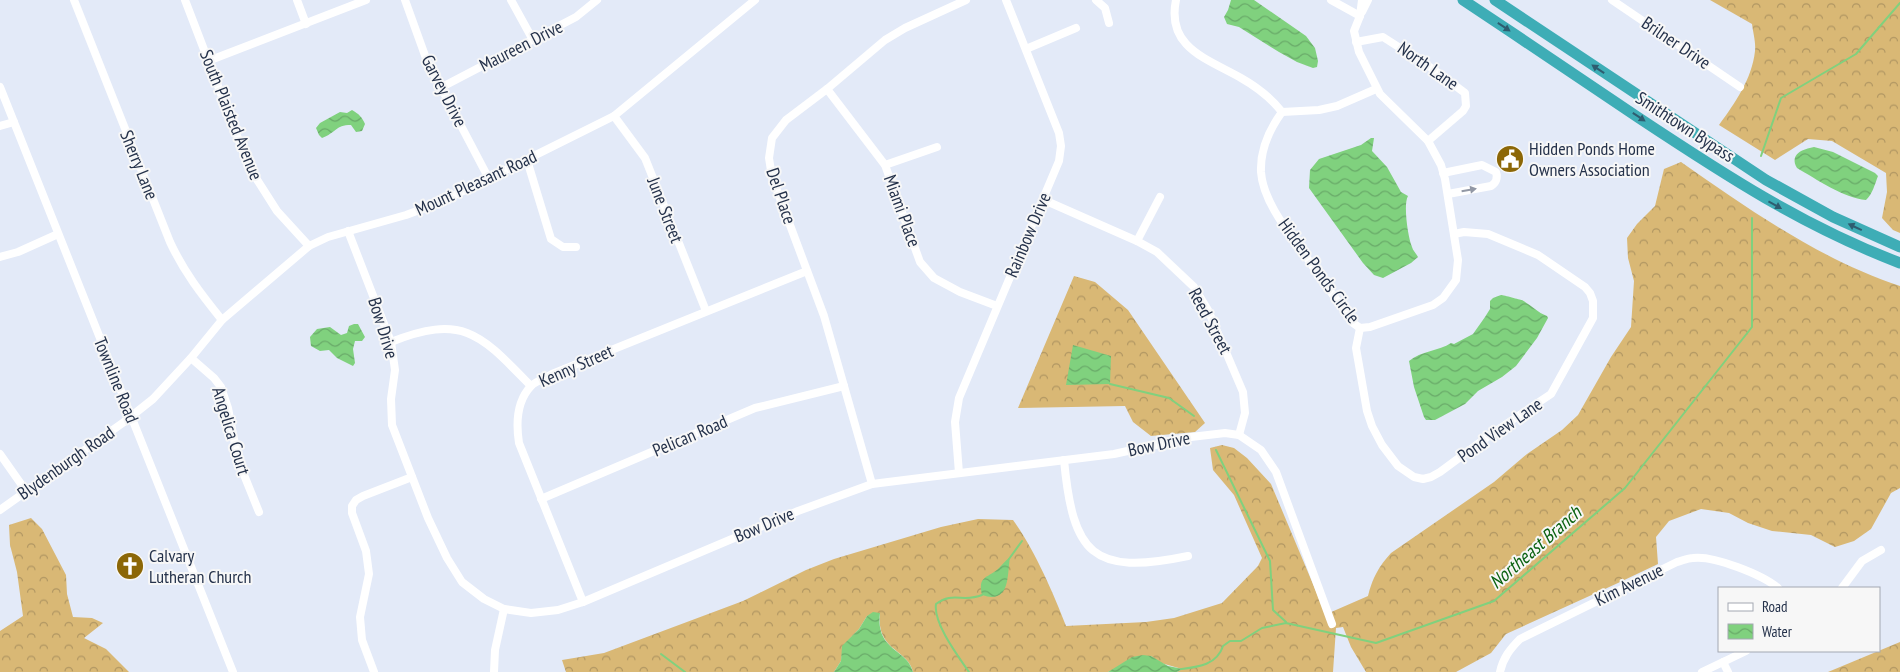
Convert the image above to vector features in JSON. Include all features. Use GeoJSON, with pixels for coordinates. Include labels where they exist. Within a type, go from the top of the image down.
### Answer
{"type":"FeatureCollection","features":[{"type":"Feature","properties":{"kind":"highway","name":"Smithtown Bypass"},"geometry":{"type":"LineString","coordinates":[[1463,0],[1764,199],[1832,235],[1900,263]]}},
{"type":"Feature","properties":{"kind":"highway","name":"Smithtown Bypass"},"geometry":{"type":"LineString","coordinates":[[1495,0],[1782,189],[1833,217],[1900,247]]}},
{"type":"Feature","properties":{"kind":"street","name":"Sherry Lane"},"geometry":{"type":"LineString","coordinates":[[74,0],[170,242],[196,289],[222,320]]}},
{"type":"Feature","properties":{"kind":"street","name":"South Plaisted Avenue"},"geometry":{"type":"LineString","coordinates":[[185,0],[249,167],[277,211],[309,246]]}},
{"type":"Feature","properties":{"kind":"street"},"geometry":{"type":"LineString","coordinates":[[297,0],[306,24]]}},
{"type":"Feature","properties":{"kind":"street"},"geometry":{"type":"LineString","coordinates":[[208,61],[366,0]]}},
{"type":"Feature","properties":{"kind":"street","name":"Garvey Drive"},"geometry":{"type":"LineString","coordinates":[[404,0],[428,61],[489,179]]}},
{"type":"Feature","properties":{"kind":"street"},"geometry":{"type":"LineString","coordinates":[[512,0],[533,40]]}},
{"type":"Feature","properties":{"kind":"street","name":"Maureen Drive"},"geometry":{"type":"LineString","coordinates":[[442,87],[576,17],[598,0]]}},
{"type":"Feature","properties":{"kind":"street","name":"Mount Pleasant Road"},"geometry":{"type":"LineString","coordinates":[[131,417],[153,399],[191,358],[222,320],[309,246],[328,237],[432,206],[614,116],[755,0]]}},
{"type":"Feature","properties":{"kind":"street","name":"Del Place"},"geometry":{"type":"LineString","coordinates":[[872,484],[824,316],[772,177],[769,158],[772,138],[786,120],[827,89],[885,40],[905,28],[966,0]]}},
{"type":"Feature","properties":{"kind":"street","name":"Rainbow Drive"},"geometry":{"type":"LineString","coordinates":[[960,473],[955,422],[959,398],[1044,200],[1059,161],[1061,146],[1059,133],[1006,0]]}},
{"type":"Feature","properties":{"kind":"street"},"geometry":{"type":"LineString","coordinates":[[1096,0],[1105,8],[1109,23]]}},
{"type":"Feature","properties":{"kind":"street"},"geometry":{"type":"LineString","coordinates":[[1176,0],[1174,8],[1175,22],[1179,35],[1186,45],[1198,55],[1259,90],[1275,102],[1282,112],[1328,108],[1376,89]]}},
{"type":"Feature","properties":{"kind":"street"},"geometry":{"type":"LineString","coordinates":[[1331,0],[1360,16],[1368,0]]}},
{"type":"Feature","properties":{"kind":"street","name":"Hidden Ponds Circle"},"geometry":{"type":"LineString","coordinates":[[1282,112],[1275,122],[1262,152],[1261,174],[1265,188],[1275,212],[1353,324],[1360,328],[1370,327],[1433,305],[1443,298],[1456,280],[1458,269],[1444,173],[1428,141],[1376,89],[1358,52],[1354,31],[1360,16],[1362,0]]}},
{"type":"Feature","properties":{"kind":"street","name":"Brilner Drive"},"geometry":{"type":"LineString","coordinates":[[1612,0],[1740,87]]}},
{"type":"Feature","properties":{"kind":"street"},"geometry":{"type":"LineString","coordinates":[[1026,49],[1076,28]]}},
{"type":"Feature","properties":{"kind":"street","name":"North Lane"},"geometry":{"type":"LineString","coordinates":[[1356,42],[1384,37],[1433,69],[1465,94],[1466,106],[1463,111],[1428,141]]}},
{"type":"Feature","properties":{"kind":"street","name":"Townline Road"},"geometry":{"type":"LineString","coordinates":[[0,87],[233,672]]}},
{"type":"Feature","properties":{"kind":"street","name":"Miami Place"},"geometry":{"type":"LineString","coordinates":[[827,89],[885,165],[920,262],[934,278],[960,292],[998,306]]}},
{"type":"Feature","properties":{"kind":"street","name":"June Street"},"geometry":{"type":"LineString","coordinates":[[614,116],[645,158],[706,311]]}},
{"type":"Feature","properties":{"kind":"street"},"geometry":{"type":"LineString","coordinates":[[0,126],[14,122]]}},
{"type":"Feature","properties":{"kind":"street"},"geometry":{"type":"LineString","coordinates":[[885,165],[937,147]]}},
{"type":"Feature","properties":{"kind":"street"},"geometry":{"type":"LineString","coordinates":[[527,160],[551,239],[563,247],[576,247]]}},
{"type":"Feature","properties":{"kind":"street"},"geometry":{"type":"LineString","coordinates":[[1444,173],[1482,165],[1496,172],[1497,176],[1496,182],[1491,186],[1448,194]]}},
{"type":"Feature","properties":{"kind":"street"},"geometry":{"type":"LineString","coordinates":[[1137,241],[1160,197]]}},
{"type":"Feature","properties":{"kind":"street","name":"Reed Street"},"geometry":{"type":"LineString","coordinates":[[1044,200],[1137,241],[1157,252],[1194,288],[1208,310],[1243,392],[1245,413],[1240,435]]}},
{"type":"Feature","properties":{"kind":"street","name":"Bow Drive"},"geometry":{"type":"LineString","coordinates":[[348,231],[391,342],[395,370],[390,398],[392,425],[412,477],[447,558],[462,582],[484,599],[504,609],[531,613],[558,610],[583,602],[798,511],[872,484],[1114,454],[1209,434],[1225,433],[1240,435]]}},
{"type":"Feature","properties":{"kind":"street","name":"Pond View Lane"},"geometry":{"type":"LineString","coordinates":[[1360,328],[1356,348],[1367,411],[1372,426],[1382,445],[1398,466],[1414,478],[1431,477],[1440,472],[1490,435],[1551,394],[1593,318],[1594,310],[1590,293],[1585,287],[1526,248],[1480,232],[1454,234]]}},
{"type":"Feature","properties":{"kind":"street"},"geometry":{"type":"LineString","coordinates":[[0,257],[18,252],[58,234]]}},
{"type":"Feature","properties":{"kind":"street","name":"Kenny Street"},"geometry":{"type":"LineString","coordinates":[[583,602],[519,443],[516,423],[521,403],[531,386],[552,374],[807,271]]}},
{"type":"Feature","properties":{"kind":"street"},"geometry":{"type":"LineString","coordinates":[[391,342],[416,332],[438,329],[460,330],[480,338],[531,386]]}},
{"type":"Feature","properties":{"kind":"street","name":"Angelica Court"},"geometry":{"type":"LineString","coordinates":[[191,358],[214,378],[221,387],[228,408],[238,460],[259,512]]}},
{"type":"Feature","properties":{"kind":"street","name":"Pelican Road"},"geometry":{"type":"LineString","coordinates":[[541,499],[755,408],[844,386]]}},
{"type":"Feature","properties":{"kind":"street","name":"Blydenburgh Road"},"geometry":{"type":"LineString","coordinates":[[0,510],[131,417]]}},
{"type":"Feature","properties":{"kind":"street"},"geometry":{"type":"LineString","coordinates":[[1240,435],[1261,450],[1276,472],[1332,624]]}},
{"type":"Feature","properties":{"kind":"street"},"geometry":{"type":"LineString","coordinates":[[0,454],[26,491]]}},
{"type":"Feature","properties":{"kind":"street"},"geometry":{"type":"LineString","coordinates":[[1064,460],[1068,495],[1075,524],[1085,543],[1099,556],[1114,562],[1138,563],[1188,556]]}},
{"type":"Feature","properties":{"kind":"street"},"geometry":{"type":"LineString","coordinates":[[374,672],[362,640],[360,617],[369,574],[366,551],[352,513],[352,506],[356,500],[363,496],[412,477]]}},
{"type":"Feature","properties":{"kind":"street"},"geometry":{"type":"LineString","coordinates":[[1843,587],[1862,561],[1881,550]]}},
{"type":"Feature","properties":{"kind":"street","name":"Kim Avenue"},"geometry":{"type":"LineString","coordinates":[[1500,672],[1503,660],[1520,638],[1677,562],[1693,558],[1710,559],[1745,570],[1770,581],[1777,587]]}},
{"type":"Feature","properties":{"kind":"street"},"geometry":{"type":"LineString","coordinates":[[494,672],[495,650],[504,609]]}},
{"type":"Feature","properties":{"kind":"street"},"geometry":{"type":"LineString","coordinates":[[1702,672],[1744,652]]}},
{"type":"Feature","properties":{"kind":"street"},"geometry":{"type":"LineString","coordinates":[[1724,662],[1728,672]]}},
{"type":"Feature","properties":{"kind":"green space"},"geometry":{"type":"Polygon","coordinates":[[[1710,0],[1900,0],[1900,233],[1893,230],[1882,218],[1887,192],[1886,173],[1832,141],[1808,139],[1775,160],[1719,125],[1747,81],[1753,61],[1755,45],[1752,24],[1710,0]]]}},
{"type":"Feature","properties":{"kind":"green space"},"geometry":{"type":"Polygon","coordinates":[[[1681,162],[1732,198],[1814,248],[1871,275],[1900,286],[1900,488],[1891,493],[1871,529],[1854,541],[1835,547],[1811,535],[1772,531],[1748,523],[1729,513],[1701,509],[1669,521],[1656,537],[1658,564],[1506,634],[1491,653],[1456,672],[1366,672],[1351,647],[1343,627],[1336,628],[1333,672],[1177,672],[1182,669],[1161,663],[1151,656],[1108,672],[913,672],[905,658],[887,643],[880,626],[880,614],[867,616],[859,629],[843,646],[841,661],[834,672],[566,672],[562,660],[604,653],[743,601],[806,570],[834,559],[941,527],[978,519],[1013,520],[1043,571],[1066,626],[1146,622],[1174,618],[1222,603],[1258,566],[1262,558],[1234,495],[1213,470],[1210,448],[1222,445],[1234,448],[1247,458],[1271,484],[1323,608],[1329,613],[1368,596],[1376,573],[1391,553],[1494,482],[1527,454],[1562,430],[1578,415],[1611,357],[1631,327],[1634,281],[1628,258],[1627,238],[1637,224],[1655,206],[1664,169],[1681,162]]]}},
{"type":"Feature","properties":{"kind":"green space"},"geometry":{"type":"Polygon","coordinates":[[[1074,276],[1095,282],[1128,310],[1205,423],[1195,432],[1151,436],[1133,422],[1125,406],[1018,408],[1074,276]]]}},
{"type":"Feature","properties":{"kind":"green space"},"geometry":{"type":"Polygon","coordinates":[[[31,518],[42,529],[66,575],[67,594],[73,617],[92,618],[103,623],[84,638],[106,649],[129,672],[0,672],[0,631],[23,616],[17,572],[10,545],[9,525],[31,518]]]}},
{"type":"Feature","properties":{"kind":"green space"},"geometry":{"type":"Polygon","coordinates":[[[1900,642],[1900,672],[1828,672],[1880,652],[1900,642]]]}},
{"type":"Feature","properties":{"kind":"water"},"geometry":{"type":"Polygon","coordinates":[[[1231,0],[1254,0],[1306,36],[1315,48],[1318,61],[1317,67],[1313,68],[1297,62],[1239,27],[1227,24],[1224,17],[1231,0]]]}},
{"type":"Feature","properties":{"kind":"water"},"geometry":{"type":"Polygon","coordinates":[[[352,110],[360,116],[365,124],[362,131],[356,132],[351,125],[346,125],[322,138],[319,135],[316,128],[320,123],[340,112],[347,113],[352,110]]]}},
{"type":"Feature","properties":{"kind":"water"},"geometry":{"type":"Polygon","coordinates":[[[1374,138],[1372,151],[1387,167],[1401,192],[1408,196],[1406,213],[1410,243],[1418,257],[1411,263],[1383,278],[1374,275],[1363,263],[1309,188],[1310,170],[1319,159],[1361,145],[1374,138]]]}},
{"type":"Feature","properties":{"kind":"water"},"geometry":{"type":"Polygon","coordinates":[[[1814,147],[1833,152],[1875,173],[1878,176],[1868,198],[1866,200],[1849,196],[1797,168],[1795,159],[1798,153],[1814,147]]]}},
{"type":"Feature","properties":{"kind":"water"},"geometry":{"type":"Polygon","coordinates":[[[1501,295],[1522,300],[1547,316],[1548,318],[1537,338],[1516,366],[1502,377],[1478,391],[1465,404],[1435,420],[1426,420],[1414,387],[1409,361],[1424,353],[1451,343],[1454,344],[1473,334],[1490,309],[1490,301],[1501,295]]]}},
{"type":"Feature","properties":{"kind":"water"},"geometry":{"type":"Polygon","coordinates":[[[358,324],[365,337],[362,341],[355,341],[353,349],[355,363],[353,366],[337,358],[329,350],[320,351],[311,346],[310,337],[317,329],[330,327],[341,335],[347,333],[349,326],[358,324]]]}},
{"type":"Feature","properties":{"kind":"water"},"geometry":{"type":"Polygon","coordinates":[[[1073,345],[1111,356],[1110,384],[1066,385],[1073,345]]]}},
{"type":"Feature","properties":{"kind":"water"},"geometry":{"type":"Polygon","coordinates":[[[1010,557],[1006,586],[1003,592],[998,596],[991,597],[982,595],[982,581],[1010,557]]]}},
{"type":"Feature","properties":{"kind":"water"},"geometry":{"type":"Polygon","coordinates":[[[873,612],[880,613],[882,635],[905,658],[913,672],[834,672],[841,661],[842,646],[859,629],[867,616],[873,612]]]}},
{"type":"Feature","properties":{"kind":"water"},"geometry":{"type":"Polygon","coordinates":[[[1151,656],[1168,666],[1183,669],[1177,672],[1108,672],[1132,657],[1151,656]]]}},
{"type":"Feature","properties":{"kind":"waterway","name":"Northeast Branch"},"geometry":{"type":"LineString","coordinates":[[1761,156],[1781,98],[1856,54],[1900,3]]}},
{"type":"Feature","properties":{"kind":"waterway","name":"Northeast Branch"},"geometry":{"type":"LineString","coordinates":[[1181,669],[1212,661],[1223,646],[1230,641],[1241,641],[1262,628],[1286,623],[1376,643],[1494,601],[1625,488],[1752,327],[1752,218]]}},
{"type":"Feature","properties":{"kind":"waterway"},"geometry":{"type":"LineString","coordinates":[[1110,384],[1169,398],[1194,416]]}},
{"type":"Feature","properties":{"kind":"waterway"},"geometry":{"type":"LineString","coordinates":[[1216,450],[1270,561],[1273,610],[1286,622]]}},
{"type":"Feature","properties":{"kind":"waterway"},"geometry":{"type":"LineString","coordinates":[[1009,559],[1022,541]]}},
{"type":"Feature","properties":{"kind":"waterway"},"geometry":{"type":"LineString","coordinates":[[969,672],[942,630],[936,612],[936,604],[948,598],[969,598],[982,595]]}},
{"type":"Feature","properties":{"kind":"waterway","name":"Northeast Branch"},"geometry":{"type":"LineString","coordinates":[[661,654],[685,672]]}},
{"type":"Feature","properties":{"kind":"place","name":"Hidden Ponds Home Owners Association"},"geometry":{"type":"Point","coordinates":[1510,159]}},
{"type":"Feature","properties":{"kind":"place","name":"Calvary Lutheran Church"},"geometry":{"type":"Point","coordinates":[130,566]}}]}
